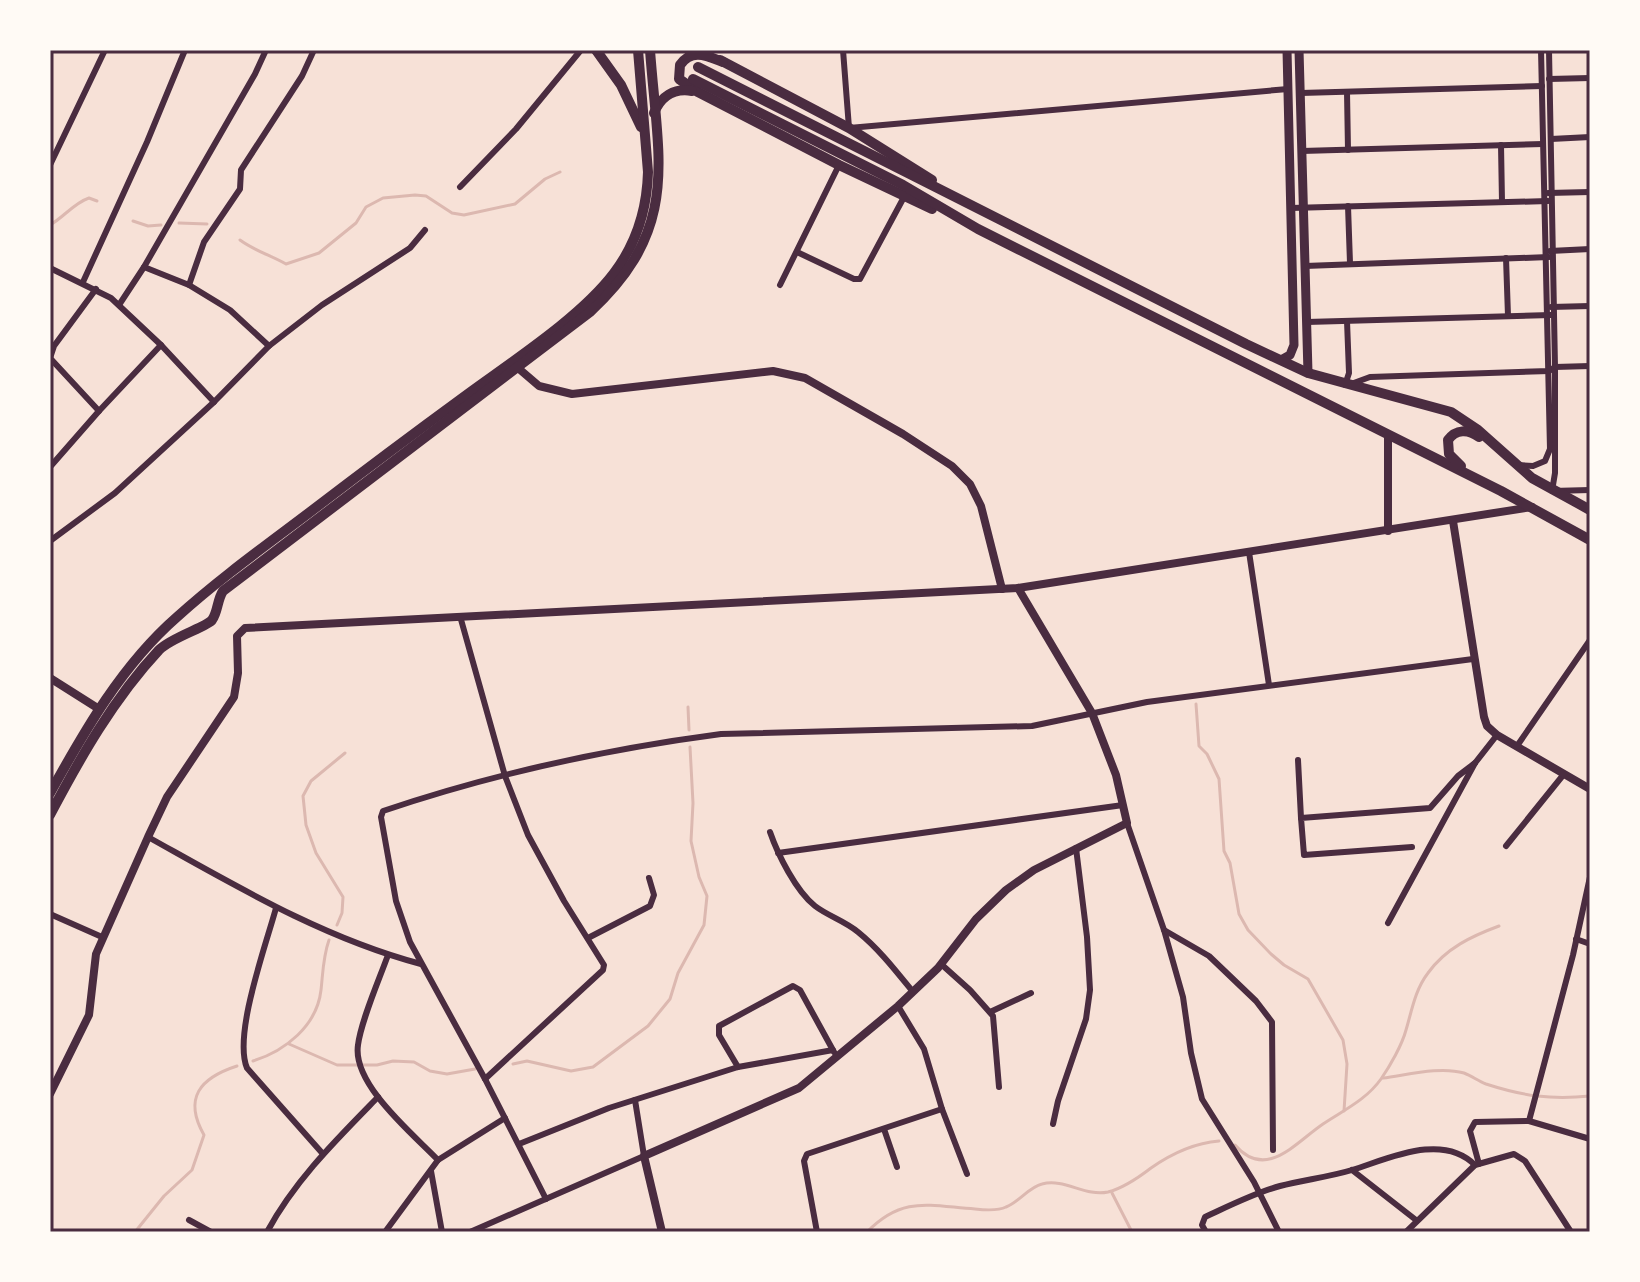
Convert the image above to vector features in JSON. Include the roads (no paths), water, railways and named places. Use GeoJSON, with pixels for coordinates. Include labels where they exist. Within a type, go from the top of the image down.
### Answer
{"type":"FeatureCollection","features":[{"type":"Feature","properties":{"kind":"main road"},"geometry":{"type":"LineString","coordinates":[[596,50],[621,85],[645,134]]}},
{"type":"Feature","properties":{"kind":"main road"},"geometry":{"type":"LineString","coordinates":[[50,793],[99,709],[143,651],[192,603],[510,363],[600,289],[626,255],[643,213],[648,172],[638,50]]}},
{"type":"Feature","properties":{"kind":"main road"},"geometry":{"type":"LineString","coordinates":[[50,815],[111,711],[147,664],[174,638],[211,620],[223,591],[518,368],[604,299],[630,269],[640,253],[655,212],[658,192],[650,50]]}},
{"type":"Feature","properties":{"kind":"main road"},"geometry":{"type":"LineString","coordinates":[[702,50],[849,128],[964,202]]}},
{"type":"Feature","properties":{"kind":"main road"},"geometry":{"type":"LineString","coordinates":[[1281,360],[1290,355],[1294,345],[1287,50]]}},
{"type":"Feature","properties":{"kind":"main road"},"geometry":{"type":"LineString","coordinates":[[1299,50],[1308,373]]}},
{"type":"Feature","properties":{"kind":"main road"},"geometry":{"type":"LineString","coordinates":[[723,62],[697,54],[683,60],[678,68],[679,79],[698,92],[839,165],[978,229],[1501,491],[1590,540]]}},
{"type":"Feature","properties":{"kind":"main road"},"geometry":{"type":"LineString","coordinates":[[698,67],[1308,373],[1451,412],[1478,430],[1514,464]]}},
{"type":"Feature","properties":{"kind":"main road"},"geometry":{"type":"LineString","coordinates":[[693,79],[903,185],[978,229]]}},
{"type":"Feature","properties":{"kind":"main road"},"geometry":{"type":"LineString","coordinates":[[654,113],[660,101],[670,93],[685,90],[698,92]]}},
{"type":"Feature","properties":{"kind":"main road"},"geometry":{"type":"LineString","coordinates":[[1501,491],[1454,461],[1448,451],[1448,440],[1456,433],[1474,433],[1552,491],[1590,510]]}},
{"type":"Feature","properties":{"kind":"main road"},"geometry":{"type":"LineString","coordinates":[[192,603],[206,600],[212,605],[214,613]]}},
{"type":"Feature","properties":{"kind":"main road"},"geometry":{"type":"LineString","coordinates":[[192,603],[188,612],[190,620],[205,625]]}},
{"type":"Feature","properties":{"kind":"street"},"geometry":{"type":"LineString","coordinates":[[50,165],[105,50]]}},
{"type":"Feature","properties":{"kind":"street"},"geometry":{"type":"LineString","coordinates":[[83,282],[185,50]]}},
{"type":"Feature","properties":{"kind":"street"},"geometry":{"type":"LineString","coordinates":[[119,305],[144,267],[266,50]]}},
{"type":"Feature","properties":{"kind":"street"},"geometry":{"type":"LineString","coordinates":[[189,285],[204,242],[240,189],[241,170],[302,76],[314,50]]}},
{"type":"Feature","properties":{"kind":"street"},"geometry":{"type":"LineString","coordinates":[[460,187],[516,129],[581,50]]}},
{"type":"Feature","properties":{"kind":"street"},"geometry":{"type":"LineString","coordinates":[[843,50],[849,128],[1288,89]]}},
{"type":"Feature","properties":{"kind":"street"},"geometry":{"type":"LineString","coordinates":[[1541,50],[1551,139],[1548,197]]}},
{"type":"Feature","properties":{"kind":"street"},"geometry":{"type":"LineString","coordinates":[[1549,50],[1544,81],[1543,144],[1550,254],[1555,473],[1552,491],[1590,490]]}},
{"type":"Feature","properties":{"kind":"street"},"geometry":{"type":"LineString","coordinates":[[1301,93],[1590,78]]}},
{"type":"Feature","properties":{"kind":"street"},"geometry":{"type":"LineString","coordinates":[[1347,92],[1348,150]]}},
{"type":"Feature","properties":{"kind":"street"},"geometry":{"type":"LineString","coordinates":[[1551,139],[1590,137]]}},
{"type":"Feature","properties":{"kind":"street"},"geometry":{"type":"LineString","coordinates":[[1302,151],[1543,144]]}},
{"type":"Feature","properties":{"kind":"street"},"geometry":{"type":"LineString","coordinates":[[1501,145],[1502,202]]}},
{"type":"Feature","properties":{"kind":"street"},"geometry":{"type":"LineString","coordinates":[[780,285],[839,165]]}},
{"type":"Feature","properties":{"kind":"street"},"geometry":{"type":"LineString","coordinates":[[1291,208],[1502,202],[1590,192]]}},
{"type":"Feature","properties":{"kind":"street"},"geometry":{"type":"LineString","coordinates":[[797,252],[860,279],[904,197]]}},
{"type":"Feature","properties":{"kind":"street"},"geometry":{"type":"LineString","coordinates":[[1348,206],[1350,263]]}},
{"type":"Feature","properties":{"kind":"street"},"geometry":{"type":"LineString","coordinates":[[50,541],[115,493],[214,402],[269,346],[322,305],[410,248],[425,230]]}},
{"type":"Feature","properties":{"kind":"street"},"geometry":{"type":"LineString","coordinates":[[1305,266],[1506,258],[1590,249]]}},
{"type":"Feature","properties":{"kind":"street"},"geometry":{"type":"LineString","coordinates":[[1506,258],[1508,316]]}},
{"type":"Feature","properties":{"kind":"street"},"geometry":{"type":"LineString","coordinates":[[144,267],[189,285],[230,310],[269,346]]}},
{"type":"Feature","properties":{"kind":"street"},"geometry":{"type":"LineString","coordinates":[[50,268],[83,282],[119,305],[214,402]]}},
{"type":"Feature","properties":{"kind":"street"},"geometry":{"type":"LineString","coordinates":[[96,289],[54,346],[50,358],[99,411]]}},
{"type":"Feature","properties":{"kind":"street"},"geometry":{"type":"LineString","coordinates":[[1551,307],[1590,306]]}},
{"type":"Feature","properties":{"kind":"street"},"geometry":{"type":"LineString","coordinates":[[1307,322],[1551,315]]}},
{"type":"Feature","properties":{"kind":"street"},"geometry":{"type":"LineString","coordinates":[[1347,321],[1347,385],[1370,377],[1590,366]]}},
{"type":"Feature","properties":{"kind":"street"},"geometry":{"type":"LineString","coordinates":[[50,467],[161,345]]}},
{"type":"Feature","properties":{"kind":"street"},"geometry":{"type":"LineString","coordinates":[[518,368],[539,386],[564,394],[773,371],[805,378],[903,434],[952,466],[970,484],[990,533],[1002,589]]}},
{"type":"Feature","properties":{"kind":"street"},"geometry":{"type":"LineString","coordinates":[[1514,464],[1539,464],[1548,457],[1552,369]]}},
{"type":"Feature","properties":{"kind":"street"},"geometry":{"type":"LineString","coordinates":[[1388,435],[1388,531]]}},
{"type":"Feature","properties":{"kind":"street"},"geometry":{"type":"LineString","coordinates":[[50,1094],[89,1015],[96,954],[148,837],[167,797],[234,697],[238,684],[236,640],[238,632],[245,628],[1018,588],[1532,507]]}},
{"type":"Feature","properties":{"kind":"street"},"geometry":{"type":"LineString","coordinates":[[1453,521],[1473,659],[1487,726],[1587,788],[1590,777]]}},
{"type":"Feature","properties":{"kind":"street"},"geometry":{"type":"LineString","coordinates":[[1249,552],[1269,685]]}},
{"type":"Feature","properties":{"kind":"street"},"geometry":{"type":"LineString","coordinates":[[1018,588],[1092,713],[1116,775],[1127,823],[1164,930],[1187,1012],[1198,1089],[1208,1113],[1260,1193],[1279,1232]]}},
{"type":"Feature","properties":{"kind":"street"},"geometry":{"type":"LineString","coordinates":[[460,616],[505,776],[528,835],[564,901],[604,961],[603,970],[485,1079]]}},
{"type":"Feature","properties":{"kind":"street"},"geometry":{"type":"LineString","coordinates":[[1517,746],[1590,640]]}},
{"type":"Feature","properties":{"kind":"street"},"geometry":{"type":"LineString","coordinates":[[546,1199],[485,1079],[421,964],[396,901],[381,814],[387,810],[573,760],[721,734],[1032,726],[1147,702],[1473,659]]}},
{"type":"Feature","properties":{"kind":"street"},"geometry":{"type":"LineString","coordinates":[[50,678],[99,709]]}},
{"type":"Feature","properties":{"kind":"street"},"geometry":{"type":"LineString","coordinates":[[1388,923],[1475,763],[1497,735]]}},
{"type":"Feature","properties":{"kind":"street"},"geometry":{"type":"LineString","coordinates":[[1298,760],[1304,855],[1412,847]]}},
{"type":"Feature","properties":{"kind":"street"},"geometry":{"type":"LineString","coordinates":[[1301,818],[1430,808],[1458,776],[1475,763]]}},
{"type":"Feature","properties":{"kind":"street"},"geometry":{"type":"LineString","coordinates":[[1506,846],[1564,774]]}},
{"type":"Feature","properties":{"kind":"street"},"geometry":{"type":"LineString","coordinates":[[778,853],[1123,805]]}},
{"type":"Feature","properties":{"kind":"street"},"geometry":{"type":"LineString","coordinates":[[470,1232],[792,1092],[813,1077],[834,1052],[913,992],[941,964],[976,919],[1006,890],[1034,870],[1127,823]]}},
{"type":"Feature","properties":{"kind":"street"},"geometry":{"type":"LineString","coordinates":[[770,832],[778,853],[812,904],[855,929],[878,950],[913,992]]}},
{"type":"Feature","properties":{"kind":"street"},"geometry":{"type":"LineString","coordinates":[[148,837],[276,908],[388,955],[421,964]]}},
{"type":"Feature","properties":{"kind":"street"},"geometry":{"type":"LineString","coordinates":[[1053,1124],[1086,1019],[1090,990],[1076,848]]}},
{"type":"Feature","properties":{"kind":"street"},"geometry":{"type":"LineString","coordinates":[[1529,1121],[1590,877]]}},
{"type":"Feature","properties":{"kind":"street"},"geometry":{"type":"LineString","coordinates":[[588,938],[650,906],[654,895],[649,878]]}},
{"type":"Feature","properties":{"kind":"street"},"geometry":{"type":"LineString","coordinates":[[276,908],[246,1020],[243,1059],[247,1068],[323,1154]]}},
{"type":"Feature","properties":{"kind":"street"},"geometry":{"type":"LineString","coordinates":[[50,914],[102,937]]}},
{"type":"Feature","properties":{"kind":"street"},"geometry":{"type":"LineString","coordinates":[[1164,930],[1209,956],[1256,1001],[1272,1022],[1273,1150]]}},
{"type":"Feature","properties":{"kind":"street"},"geometry":{"type":"LineString","coordinates":[[1576,939],[1590,944]]}},
{"type":"Feature","properties":{"kind":"street"},"geometry":{"type":"LineString","coordinates":[[388,955],[358,1044],[358,1060],[378,1097],[438,1160]]}},
{"type":"Feature","properties":{"kind":"street"},"geometry":{"type":"LineString","coordinates":[[941,964],[990,1012],[994,1023],[999,1087]]}},
{"type":"Feature","properties":{"kind":"street"},"geometry":{"type":"LineString","coordinates":[[738,1067],[719,1035],[719,1026],[793,986],[800,990],[834,1052]]}},
{"type":"Feature","properties":{"kind":"street"},"geometry":{"type":"LineString","coordinates":[[990,1012],[1031,993]]}},
{"type":"Feature","properties":{"kind":"street"},"geometry":{"type":"LineString","coordinates":[[898,1006],[924,1049],[942,1109],[967,1174]]}},
{"type":"Feature","properties":{"kind":"street"},"geometry":{"type":"LineString","coordinates":[[519,1144],[635,1100],[738,1067],[834,1052]]}},
{"type":"Feature","properties":{"kind":"street"},"geometry":{"type":"LineString","coordinates":[[267,1232],[279,1210],[323,1154],[378,1097]]}},
{"type":"Feature","properties":{"kind":"street"},"geometry":{"type":"LineString","coordinates":[[635,1100],[644,1156],[662,1232]]}},
{"type":"Feature","properties":{"kind":"street"},"geometry":{"type":"LineString","coordinates":[[817,1232],[804,1157],[942,1109]]}},
{"type":"Feature","properties":{"kind":"street"},"geometry":{"type":"LineString","coordinates":[[385,1232],[438,1160],[505,1118]]}},
{"type":"Feature","properties":{"kind":"street"},"geometry":{"type":"LineString","coordinates":[[1477,1164],[1470,1131],[1473,1123],[1487,1120],[1529,1121],[1590,1139]]}},
{"type":"Feature","properties":{"kind":"street"},"geometry":{"type":"LineString","coordinates":[[884,1129],[897,1167]]}},
{"type":"Feature","properties":{"kind":"street"},"geometry":{"type":"LineString","coordinates":[[1206,1232],[1202,1225],[1205,1217],[1260,1193],[1352,1170],[1395,1153],[1423,1150],[1461,1155],[1477,1164]]}},
{"type":"Feature","properties":{"kind":"street"},"geometry":{"type":"LineString","coordinates":[[1406,1232],[1477,1164],[1506,1155],[1518,1156],[1546,1191],[1571,1232]]}},
{"type":"Feature","properties":{"kind":"street"},"geometry":{"type":"LineString","coordinates":[[1352,1170],[1416,1220]]}},
{"type":"Feature","properties":{"kind":"street"},"geometry":{"type":"LineString","coordinates":[[431,1171],[442,1232]]}},
{"type":"Feature","properties":{"kind":"street"},"geometry":{"type":"LineString","coordinates":[[189,1220],[211,1232]]}},
{"type":"Feature","properties":{"kind":"waterway"},"geometry":{"type":"LineString","coordinates":[[240,240],[286,264],[319,253],[356,223],[366,207],[383,198],[426,196],[452,213],[464,215],[515,204],[545,179],[560,172]]}},
{"type":"Feature","properties":{"kind":"waterway"},"geometry":{"type":"LineString","coordinates":[[50,225],[84,200],[97,201]]}},
{"type":"Feature","properties":{"kind":"waterway"},"geometry":{"type":"LineString","coordinates":[[133,221],[148,226],[161,225]]}},
{"type":"Feature","properties":{"kind":"waterway"},"geometry":{"type":"LineString","coordinates":[[179,223],[207,224]]}},
{"type":"Feature","properties":{"kind":"waterway"},"geometry":{"type":"LineString","coordinates":[[1196,704],[1199,746],[1207,754],[1219,779],[1224,851],[1230,863],[1239,914],[1248,930],[1271,954],[1308,979],[1343,1040],[1347,1064],[1344,1111]]}},
{"type":"Feature","properties":{"kind":"waterway"},"geometry":{"type":"LineString","coordinates":[[688,707],[689,730]]}},
{"type":"Feature","properties":{"kind":"waterway"},"geometry":{"type":"LineString","coordinates":[[513,1064],[527,1061],[571,1071],[593,1067],[648,1026],[670,999],[678,973],[704,925],[707,896],[691,841],[693,803],[690,747]]}},
{"type":"Feature","properties":{"kind":"waterway"},"geometry":{"type":"LineString","coordinates":[[337,925],[343,897],[316,853],[306,825],[303,796],[311,781],[345,753]]}},
{"type":"Feature","properties":{"kind":"waterway"},"geometry":{"type":"LineString","coordinates":[[1235,1145],[1258,1160],[1269,1159],[1291,1148],[1362,1099],[1381,1079],[1395,1055],[1417,993],[1435,964],[1460,944],[1499,926]]}},
{"type":"Feature","properties":{"kind":"waterway"},"geometry":{"type":"LineString","coordinates":[[253,1061],[288,1044],[313,1015],[321,990],[329,940]]}},
{"type":"Feature","properties":{"kind":"waterway"},"geometry":{"type":"LineString","coordinates":[[289,1044],[337,1065],[414,1062],[430,1071],[447,1074],[475,1069]]}},
{"type":"Feature","properties":{"kind":"waterway"},"geometry":{"type":"LineString","coordinates":[[135,1232],[164,1196],[192,1170],[204,1135],[195,1110],[199,1091],[213,1077],[237,1066]]}},
{"type":"Feature","properties":{"kind":"waterway"},"geometry":{"type":"LineString","coordinates":[[1383,1078],[1455,1071],[1512,1092],[1562,1098],[1590,1096]]}},
{"type":"Feature","properties":{"kind":"waterway"},"geometry":{"type":"LineString","coordinates":[[867,1232],[880,1220],[905,1208],[931,1205],[999,1209],[1011,1205],[1042,1184],[1059,1183],[1091,1192],[1108,1192],[1131,1182],[1175,1154],[1219,1141]]}},
{"type":"Feature","properties":{"kind":"waterway"},"geometry":{"type":"LineString","coordinates":[[1112,1193],[1132,1232]]}}]}
